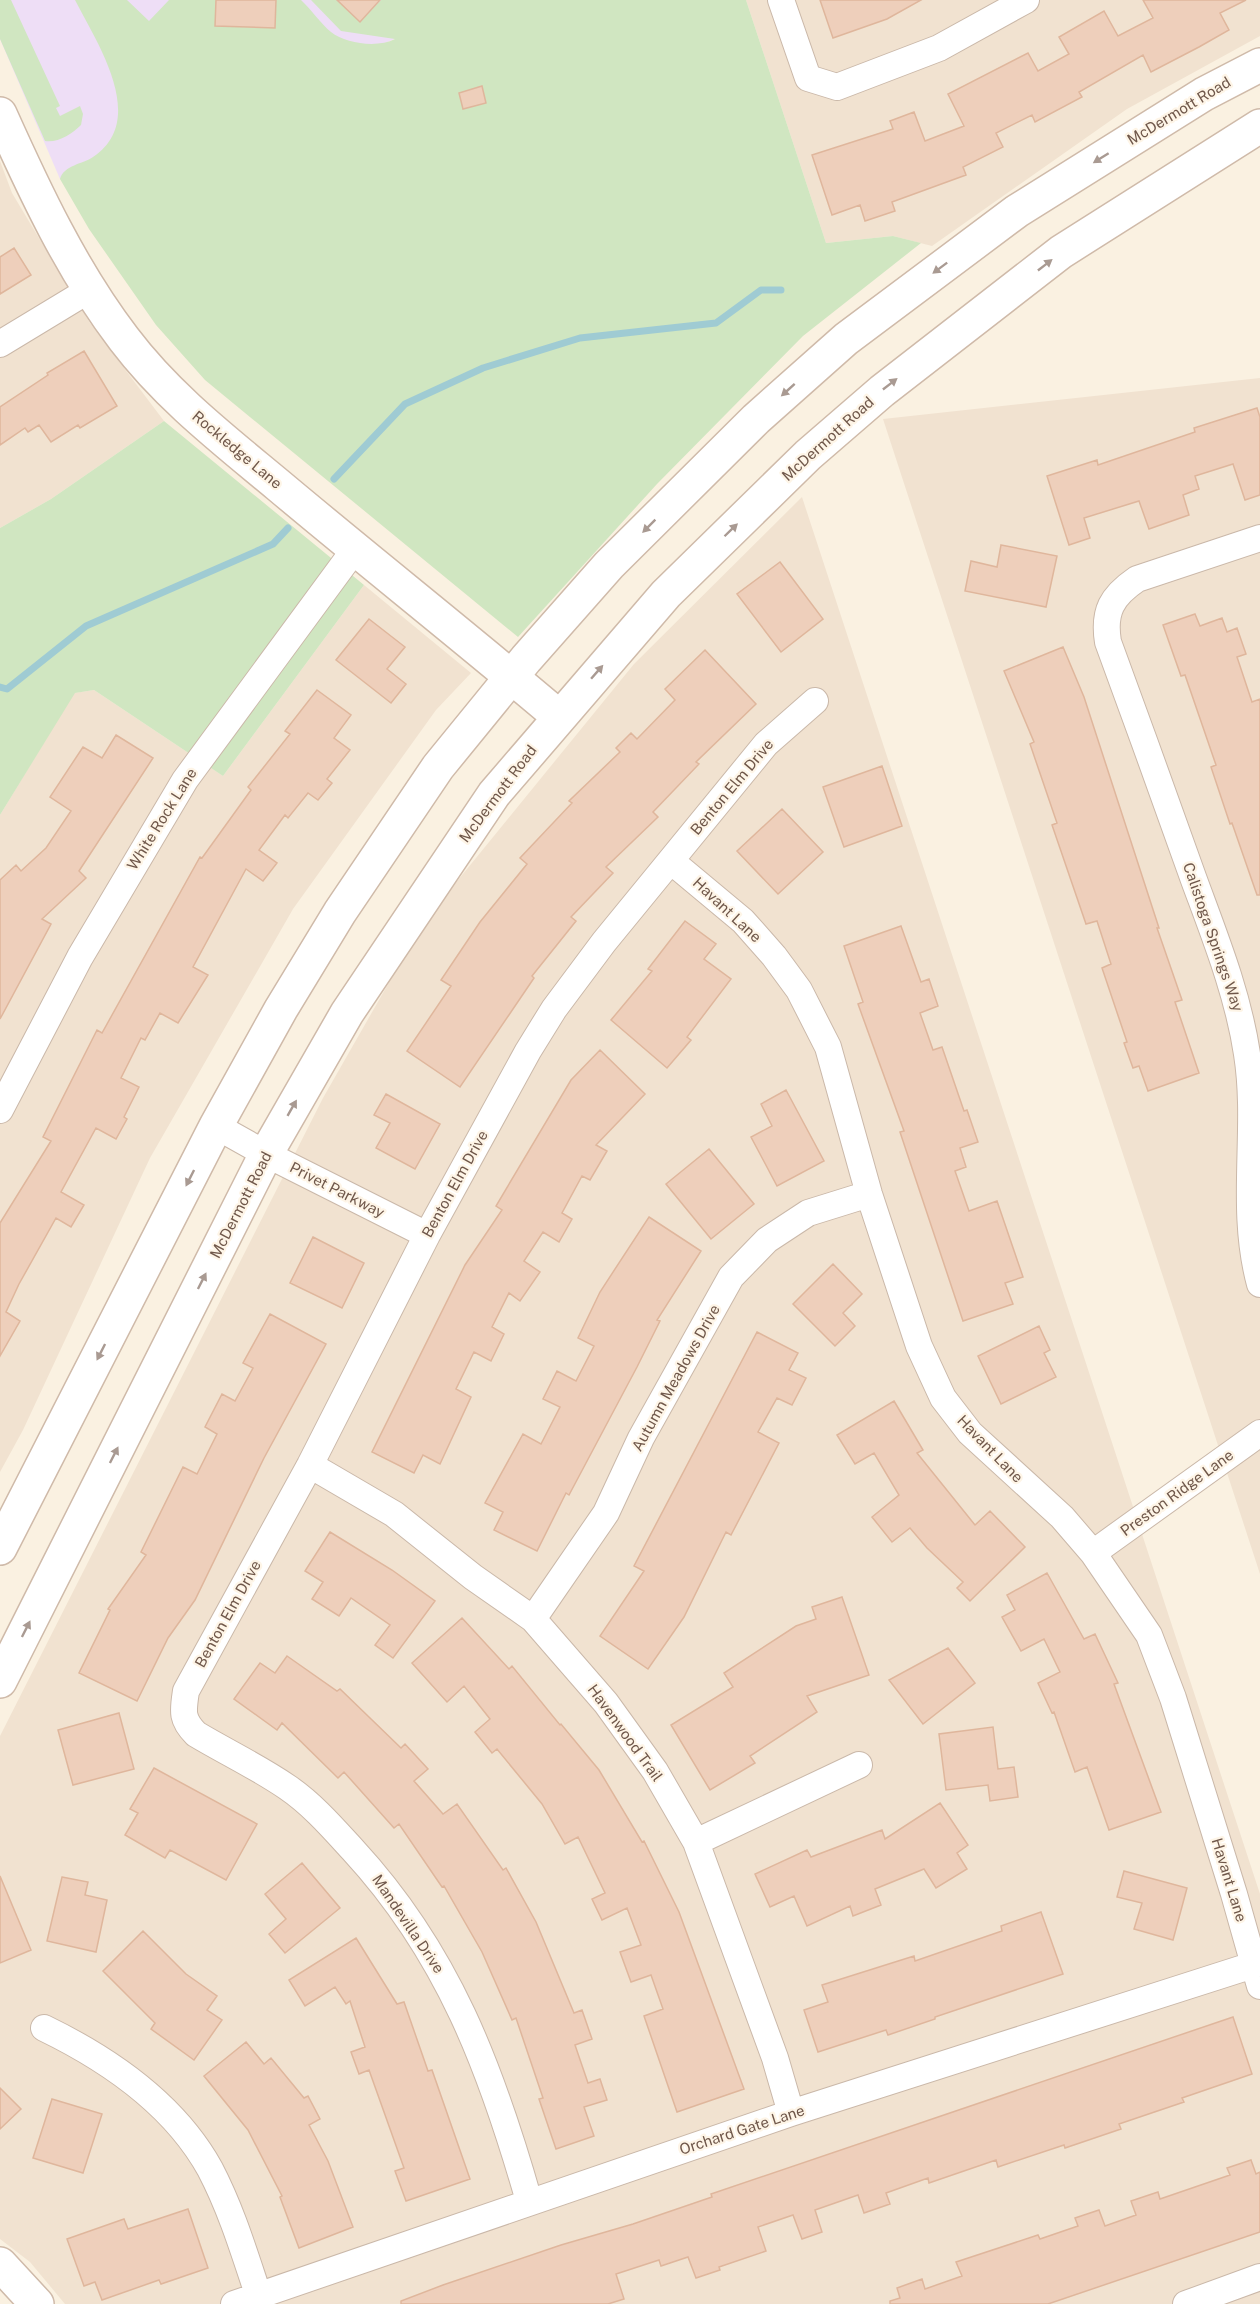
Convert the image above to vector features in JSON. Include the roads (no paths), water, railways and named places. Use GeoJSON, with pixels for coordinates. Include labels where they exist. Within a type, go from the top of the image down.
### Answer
{"type":"FeatureCollection","features":[{"type":"Feature","properties":{"kind":"main road","name":"McDermott Road"},"geometry":{"type":"LineString","coordinates":[[0,1548],[216,1126],[281,1009],[340,912],[438,767],[511,676],[609,565],[756,419],[846,339],[1017,212],[1204,94],[1260,64]]}},
{"type":"Feature","properties":{"kind":"main road","name":"Rockledge Lane"},"geometry":{"type":"LineString","coordinates":[[0,114],[29,177],[89,290],[125,341],[169,392],[343,540],[558,716]]}},
{"type":"Feature","properties":{"kind":"main road","name":"McDermott Road"},"geometry":{"type":"LineString","coordinates":[[0,1681],[266,1154],[354,1003],[494,794],[558,716],[666,594],[808,455],[882,391],[1061,252],[1260,126]]}},
{"type":"Feature","properties":{"kind":"main road"},"geometry":{"type":"LineString","coordinates":[[0,2264],[37,2304]]}},
{"type":"Feature","properties":{"kind":"street"},"geometry":{"type":"LineString","coordinates":[[782,0],[808,78],[837,87],[939,48],[1026,0]]}},
{"type":"Feature","properties":{"kind":"street"},"geometry":{"type":"LineString","coordinates":[[0,344],[89,290]]}},
{"type":"Feature","properties":{"kind":"street","name":"Calistoga Springs Way"},"geometry":{"type":"LineString","coordinates":[[1260,538],[1154,571],[1122,589],[1111,602],[1106,614],[1108,642],[1218,947],[1240,1016],[1248,1055],[1250,1089],[1249,1219],[1253,1258],[1260,1284]]}},
{"type":"Feature","properties":{"kind":"street","name":"White Rock Lane"},"geometry":{"type":"LineString","coordinates":[[0,1110],[80,957],[185,780],[343,540]]}},
{"type":"Feature","properties":{"kind":"street","name":"Benton Elm Drive"},"geometry":{"type":"LineString","coordinates":[[185,1723],[186,1691],[310,1465],[427,1235],[528,1051],[554,1009],[603,942],[766,744],[815,701]]}},
{"type":"Feature","properties":{"kind":"street","name":"Havant Lane"},"geometry":{"type":"LineString","coordinates":[[671,861],[743,921],[774,956],[799,990],[828,1047],[869,1194],[919,1346],[943,1398],[970,1433],[1062,1517],[1093,1553],[1149,1635],[1173,1698],[1257,1976]]}},
{"type":"Feature","properties":{"kind":"street","name":"Privet Parkway"},"geometry":{"type":"LineString","coordinates":[[216,1126],[266,1154],[427,1235]]}},
{"type":"Feature","properties":{"kind":"street","name":"Autumn Meadows Drive"},"geometry":{"type":"LineString","coordinates":[[533,1619],[606,1513],[641,1438],[731,1277],[766,1240],[808,1213],[869,1194]]}},
{"type":"Feature","properties":{"kind":"street","name":"Preston Ridge Lane"},"geometry":{"type":"LineString","coordinates":[[1093,1553],[1260,1433]]}},
{"type":"Feature","properties":{"kind":"street","name":"Havenwood Trail"},"geometry":{"type":"LineString","coordinates":[[310,1465],[394,1514],[473,1577],[533,1619],[606,1703],[655,1771],[696,1842],[775,2058],[791,2113]]}},
{"type":"Feature","properties":{"kind":"street","name":"Mandevilla Drive"},"geometry":{"type":"LineString","coordinates":[[185,1723],[196,1734],[288,1787],[321,1815],[379,1878],[395,1900],[436,1961],[473,2034],[497,2096],[529,2201]]}},
{"type":"Feature","properties":{"kind":"street"},"geometry":{"type":"LineString","coordinates":[[696,1842],[859,1765]]}},
{"type":"Feature","properties":{"kind":"street","name":"Orchard Gate Lane"},"geometry":{"type":"LineString","coordinates":[[234,2304],[791,2113],[1257,1976]]}},
{"type":"Feature","properties":{"kind":"street"},"geometry":{"type":"LineString","coordinates":[[44,2028],[84,2047],[164,2107],[193,2144],[224,2197],[258,2294]]}},
{"type":"Feature","properties":{"kind":"street"},"geometry":{"type":"LineString","coordinates":[[1186,2304],[1260,2277]]}},
{"type":"Feature","properties":{"kind":"waterway"},"geometry":{"type":"LineString","coordinates":[[334,479],[405,404],[483,368],[580,338],[716,323],[761,290],[781,290]]}},
{"type":"Feature","properties":{"kind":"waterway"},"geometry":{"type":"LineString","coordinates":[[0,687],[7,689],[86,626],[273,544],[288,528]]}}]}
